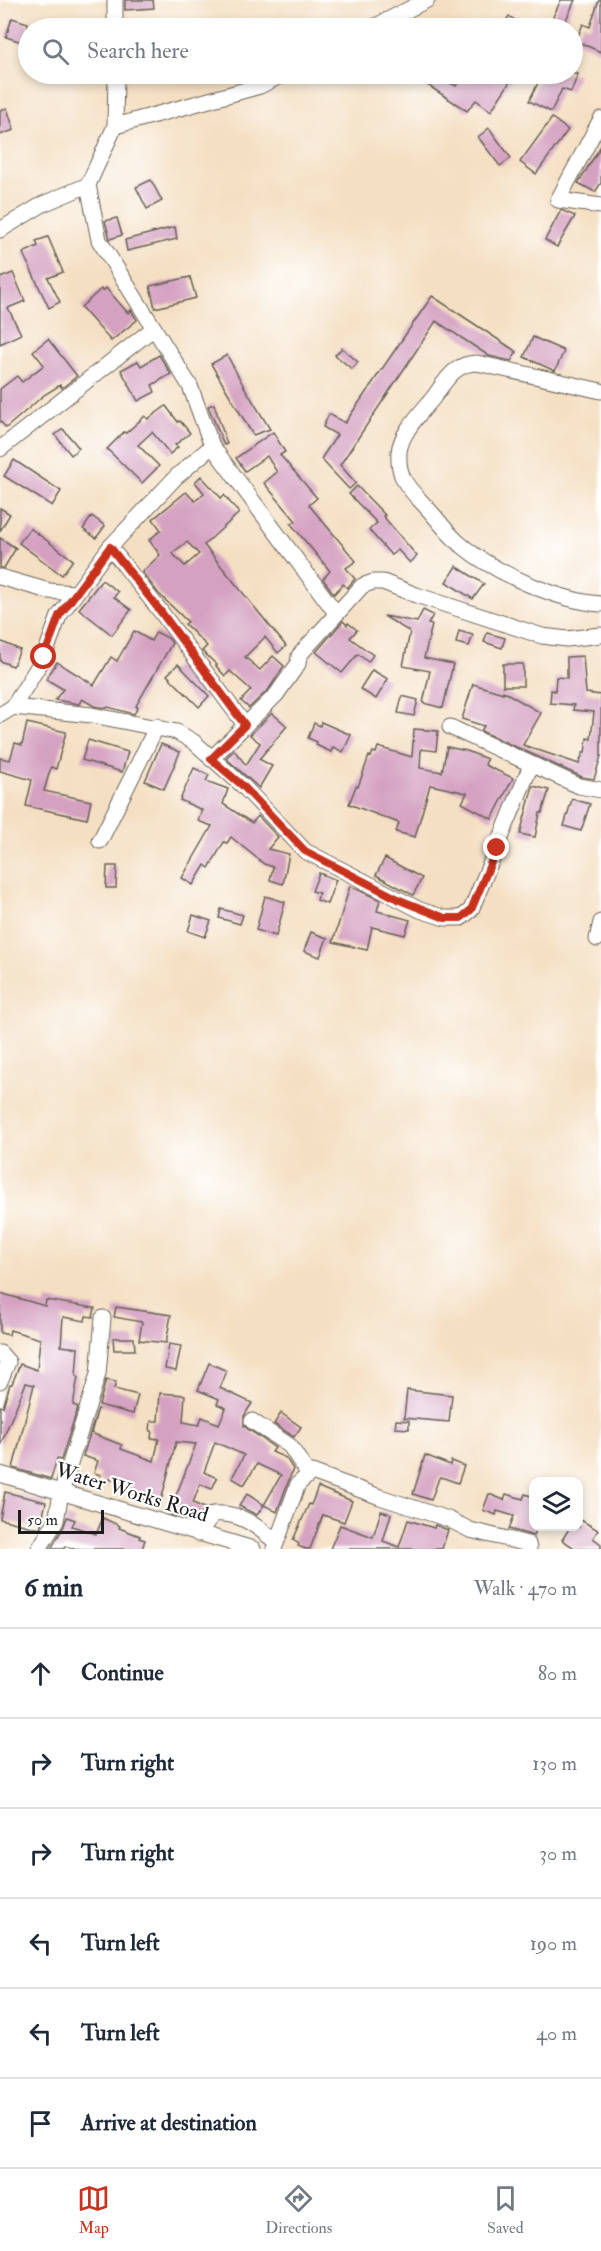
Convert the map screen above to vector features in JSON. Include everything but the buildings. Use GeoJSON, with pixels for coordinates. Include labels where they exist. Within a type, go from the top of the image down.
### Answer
{"type":"FeatureCollection","features":[{"type":"Feature","properties":{"kind":"street"},"geometry":{"type":"LineString","coordinates":[[115,0],[115,18]]}},
{"type":"Feature","properties":{"kind":"street"},"geometry":{"type":"LineString","coordinates":[[392,18],[427,0]]}},
{"type":"Feature","properties":{"kind":"street"},"geometry":{"type":"LineString","coordinates":[[116,84],[115,126],[88,185],[99,240],[190,386],[212,446],[336,613]]}},
{"type":"Feature","properties":{"kind":"street"},"geometry":{"type":"LineString","coordinates":[[115,126],[264,84]]}},
{"type":"Feature","properties":{"kind":"street"},"geometry":{"type":"LineString","coordinates":[[601,119],[558,200],[601,206]]}},
{"type":"Feature","properties":{"kind":"street"},"geometry":{"type":"LineString","coordinates":[[0,230],[43,204],[88,185]]}},
{"type":"Feature","properties":{"kind":"street"},"geometry":{"type":"LineString","coordinates":[[0,449],[154,328]]}},
{"type":"Feature","properties":{"kind":"street"},"geometry":{"type":"LineString","coordinates":[[601,391],[477,363],[468,363],[453,371],[405,435],[399,450],[403,482],[460,544],[501,570],[544,590],[580,602],[601,603]]}},
{"type":"Feature","properties":{"kind":"street"},"geometry":{"type":"LineString","coordinates":[[6,711],[44,657],[59,616],[74,593],[110,547],[176,477],[212,446]]}},
{"type":"Feature","properties":{"kind":"street"},"geometry":{"type":"LineString","coordinates":[[110,547],[245,725]]}},
{"type":"Feature","properties":{"kind":"street"},"geometry":{"type":"LineString","coordinates":[[0,577],[49,591],[74,593]]}},
{"type":"Feature","properties":{"kind":"street"},"geometry":{"type":"LineString","coordinates":[[211,759],[276,695],[298,664],[299,656],[362,586],[383,582],[392,583],[416,595],[542,636],[567,639],[601,635]]}},
{"type":"Feature","properties":{"kind":"street"},"geometry":{"type":"LineString","coordinates":[[6,711],[92,715],[157,726],[177,732],[194,742],[243,786],[305,851],[402,901],[445,918],[461,918],[471,910],[531,765]]}},
{"type":"Feature","properties":{"kind":"street"},"geometry":{"type":"LineString","coordinates":[[100,841],[157,726]]}},
{"type":"Feature","properties":{"kind":"street"},"geometry":{"type":"LineString","coordinates":[[450,727],[579,786],[601,790]]}},
{"type":"Feature","properties":{"kind":"street"},"geometry":{"type":"LineString","coordinates":[[597,939],[601,922]]}},
{"type":"Feature","properties":{"kind":"street"},"geometry":{"type":"LineString","coordinates":[[39,1549],[56,1521],[61,1493],[98,1374],[103,1318]]}},
{"type":"Feature","properties":{"kind":"street"},"geometry":{"type":"LineString","coordinates":[[0,1353],[8,1362],[0,1381]]}},
{"type":"Feature","properties":{"kind":"street"},"geometry":{"type":"LineString","coordinates":[[252,1421],[290,1446],[308,1474]]}},
{"type":"Feature","properties":{"kind":"street"},"geometry":{"type":"LineString","coordinates":[[198,1534],[213,1514],[224,1512],[252,1522],[275,1546],[298,1484],[312,1472],[448,1519],[470,1530],[528,1544],[528,1549]]}},
{"type":"Feature","properties":{"kind":"street","name":"Water Works Road"},"geometry":{"type":"LineString","coordinates":[[0,1474],[253,1549]]}},
{"type":"Feature","properties":{"kind":"route"},"geometry":{"type":"LineString","coordinates":[[44,657],[59,616],[110,547],[245,725],[211,759],[243,786],[305,851],[420,910],[445,918],[461,918],[471,910],[497,848]]}}]}
